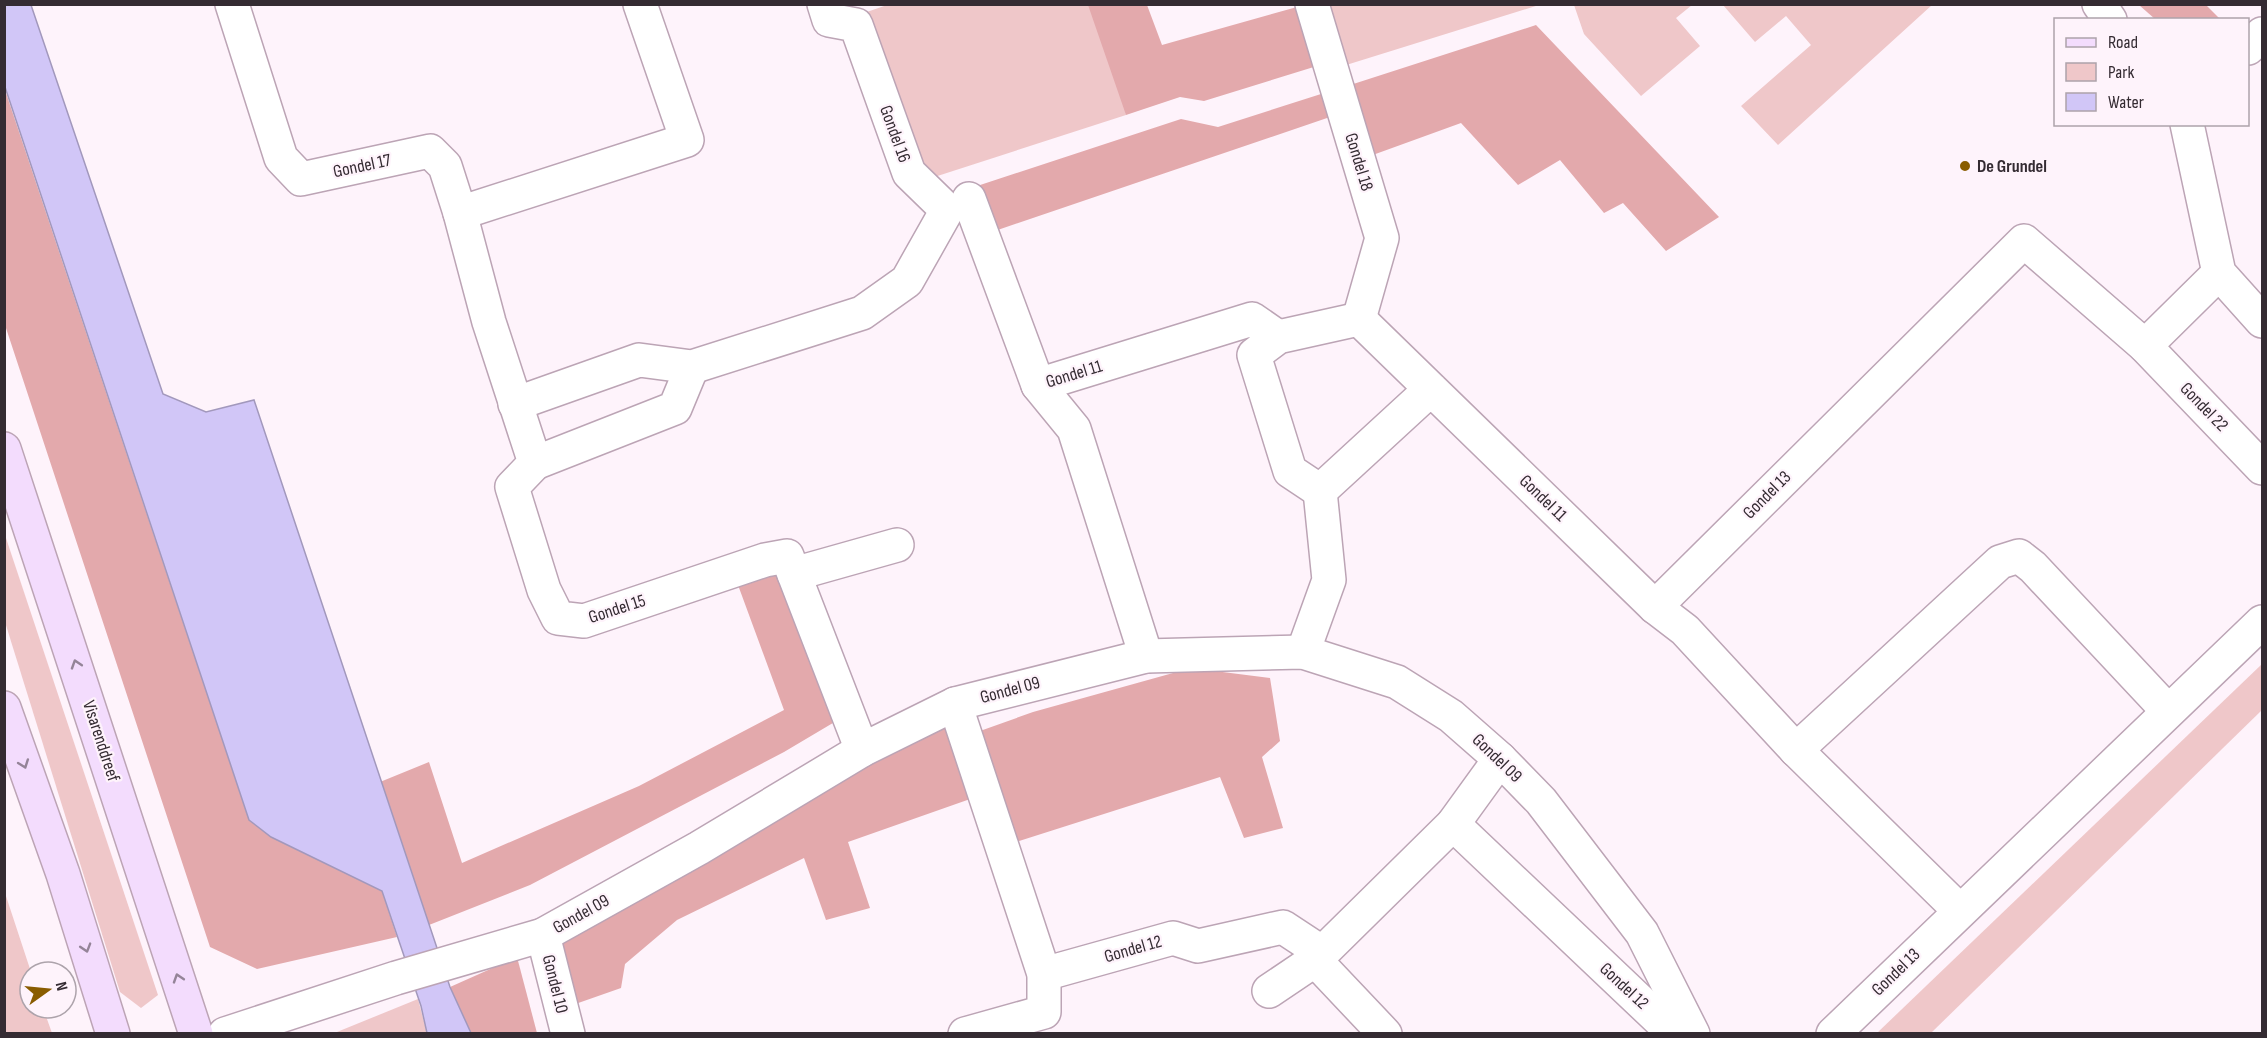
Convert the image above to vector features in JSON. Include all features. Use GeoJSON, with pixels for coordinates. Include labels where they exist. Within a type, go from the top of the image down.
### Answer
{"type":"FeatureCollection","features":[{"type":"Feature","properties":{"kind":"main road","name":"Visarenddreef"},"geometry":{"type":"LineString","coordinates":[[4,449],[196,1034]]}},
{"type":"Feature","properties":{"kind":"main road"},"geometry":{"type":"LineString","coordinates":[[4,708],[63,874],[113,1034]]}},
{"type":"Feature","properties":{"kind":"street","name":"Gondel 17"},"geometry":{"type":"LineString","coordinates":[[232,4],[281,158],[301,179],[430,151],[445,166],[489,322],[515,404]]}},
{"type":"Feature","properties":{"kind":"street"},"geometry":{"type":"LineString","coordinates":[[460,213],[687,140],[640,4]]}},
{"type":"Feature","properties":{"kind":"street","name":"Gondel 16"},"geometry":{"type":"LineString","coordinates":[[692,367],[862,313],[907,281],[948,210],[909,173],[856,25],[829,20],[824,4]]}},
{"type":"Feature","properties":{"kind":"street","name":"Gondel 18"},"geometry":{"type":"LineString","coordinates":[[1312,4],[1382,238],[1359,319]]}},
{"type":"Feature","properties":{"kind":"street"},"geometry":{"type":"LineString","coordinates":[[2099,4],[2109,18]]}},
{"type":"Feature","properties":{"kind":"street"},"geometry":{"type":"LineString","coordinates":[[2249,46],[2262,34]]}},
{"type":"Feature","properties":{"kind":"street"},"geometry":{"type":"LineString","coordinates":[[2187,126],[2218,273],[2262,321]]}},
{"type":"Feature","properties":{"kind":"street","name":"Gondel 11"},"geometry":{"type":"LineString","coordinates":[[969,199],[1038,385],[1074,429],[1146,656]]}},
{"type":"Feature","properties":{"kind":"street","name":"Gondel 22"},"geometry":{"type":"LineString","coordinates":[[2024,241],[2145,346],[2262,468]]}},
{"type":"Feature","properties":{"kind":"street","name":"Gondel 13"},"geometry":{"type":"LineString","coordinates":[[1655,607],[2024,241]]}},
{"type":"Feature","properties":{"kind":"street"},"geometry":{"type":"LineString","coordinates":[[2145,346],[2218,273]]}},
{"type":"Feature","properties":{"kind":"street","name":"Gondel 11"},"geometry":{"type":"LineString","coordinates":[[1038,385],[1252,319],[1278,337]]}},
{"type":"Feature","properties":{"kind":"street"},"geometry":{"type":"LineString","coordinates":[[1320,491],[1290,471],[1254,355],[1278,337],[1359,319]]}},
{"type":"Feature","properties":{"kind":"street","name":"Gondel 11"},"geometry":{"type":"LineString","coordinates":[[1359,319],[1655,607]]}},
{"type":"Feature","properties":{"kind":"street"},"geometry":{"type":"LineString","coordinates":[[535,463],[515,404],[639,360],[692,367]]}},
{"type":"Feature","properties":{"kind":"street","name":"Gondel 15"},"geometry":{"type":"LineString","coordinates":[[692,367],[675,408],[535,463],[512,487],[544,590],[558,618],[584,621],[765,560],[787,556],[862,750]]}},
{"type":"Feature","properties":{"kind":"street"},"geometry":{"type":"LineString","coordinates":[[1320,491],[1431,389]]}},
{"type":"Feature","properties":{"kind":"street"},"geometry":{"type":"LineString","coordinates":[[1303,652],[1329,580],[1320,491]]}},
{"type":"Feature","properties":{"kind":"street"},"geometry":{"type":"LineString","coordinates":[[794,574],[897,545]]}},
{"type":"Feature","properties":{"kind":"street"},"geometry":{"type":"LineString","coordinates":[[1796,750],[2000,562],[2019,556],[2033,567],[2167,711]]}},
{"type":"Feature","properties":{"kind":"street"},"geometry":{"type":"LineString","coordinates":[[1655,607],[1685,630],[1796,750],[1959,910]]}},
{"type":"Feature","properties":{"kind":"street","name":"Gondel 13"},"geometry":{"type":"LineString","coordinates":[[1833,1034],[1959,910],[2262,622]]}},
{"type":"Feature","properties":{"kind":"street","name":"Gondel 09"},"geometry":{"type":"LineString","coordinates":[[225,1034],[396,978],[543,935],[699,848],[862,750],[955,704],[1146,656],[1303,652],[1397,682],[1451,716],[1500,759],[1541,801],[1642,933],[1678,1029]]}},
{"type":"Feature","properties":{"kind":"street"},"geometry":{"type":"LineString","coordinates":[[955,704],[1044,974],[1044,1012],[977,1030]]}},
{"type":"Feature","properties":{"kind":"street"},"geometry":{"type":"LineString","coordinates":[[1269,991],[1318,956],[1453,824],[1500,759]]}},
{"type":"Feature","properties":{"kind":"street","name":"Gondel 12"},"geometry":{"type":"LineString","coordinates":[[1453,824],[1678,1029]]}},
{"type":"Feature","properties":{"kind":"street","name":"Gondel 12"},"geometry":{"type":"LineString","coordinates":[[1044,974],[1173,938],[1198,946],[1283,927],[1318,956],[1385,1034]]}},
{"type":"Feature","properties":{"kind":"street","name":"Gondel 10"},"geometry":{"type":"LineString","coordinates":[[543,935],[568,1034]]}},
{"type":"Feature","properties":{"kind":"green space"},"geometry":{"type":"Polygon","coordinates":[[[890,4],[1112,5],[1126,115],[922,181],[861,14],[890,4]]]}},
{"type":"Feature","properties":{"kind":"green space"},"geometry":{"type":"Polygon","coordinates":[[[1324,4],[1539,5],[1343,66],[1324,4]]]}},
{"type":"Feature","properties":{"kind":"green space"},"geometry":{"type":"Polygon","coordinates":[[[1574,5],[1692,5],[1676,18],[1700,46],[1641,96],[1584,34],[1574,5]]]}},
{"type":"Feature","properties":{"kind":"green space"},"geometry":{"type":"Polygon","coordinates":[[[1723,5],[1932,5],[1778,145],[1741,106],[1811,45],[1786,16],[1755,42],[1723,5]]]}},
{"type":"Feature","properties":{"kind":"green space"},"geometry":{"type":"Polygon","coordinates":[[[5,535],[158,995],[141,1008],[120,992],[5,622],[5,535]]]}},
{"type":"Feature","properties":{"kind":"green space"},"geometry":{"type":"Polygon","coordinates":[[[2262,664],[2262,710],[1931,1033],[1877,1033],[2262,664]]]}},
{"type":"Feature","properties":{"kind":"green space"},"geometry":{"type":"Polygon","coordinates":[[[4,890],[27,960],[18,960],[18,1020],[47,1020],[52,1033],[5,1033],[4,890]]]}},
{"type":"Feature","properties":{"kind":"green space"},"geometry":{"type":"Polygon","coordinates":[[[418,999],[427,1033],[332,1034],[418,999]]]}},
{"type":"Feature","properties":{"kind":"shaded area"},"geometry":{"type":"Polygon","coordinates":[[[1088,5],[1147,5],[1162,45],[1297,7],[1317,66],[1204,101],[1180,97],[1126,115],[1088,5]]]}},
{"type":"Feature","properties":{"kind":"shaded area"},"geometry":{"type":"Polygon","coordinates":[[[2139,5],[2206,5],[2219,18],[2154,18],[2139,5]]]}},
{"type":"Feature","properties":{"kind":"shaded area"},"geometry":{"type":"Polygon","coordinates":[[[1536,25],[1719,217],[1666,251],[1623,203],[1604,213],[1560,160],[1518,185],[1461,123],[1370,156],[1344,87],[1536,25]]]}},
{"type":"Feature","properties":{"kind":"shaded area"},"geometry":{"type":"Polygon","coordinates":[[[4,87],[249,820],[271,837],[382,891],[397,937],[257,969],[210,947],[5,325],[4,87]]]}},
{"type":"Feature","properties":{"kind":"shaded area"},"geometry":{"type":"Polygon","coordinates":[[[1321,94],[1330,117],[986,234],[971,188],[1181,119],[1218,127],[1321,94]]]}},
{"type":"Feature","properties":{"kind":"shaded area"},"geometry":{"type":"Polygon","coordinates":[[[785,571],[843,717],[784,752],[530,885],[429,925],[380,782],[429,762],[462,863],[639,786],[784,710],[738,585],[785,571]]]}},
{"type":"Feature","properties":{"kind":"shaded area"},"geometry":{"type":"Polygon","coordinates":[[[1191,668],[1270,678],[1280,741],[1262,757],[1283,828],[1244,838],[1220,777],[1013,843],[980,731],[1033,712],[1191,668]]]}},
{"type":"Feature","properties":{"kind":"shaded area"},"geometry":{"type":"Polygon","coordinates":[[[950,724],[973,798],[848,842],[870,908],[826,920],[804,858],[677,920],[625,964],[621,988],[564,1008],[551,938],[810,793],[950,724]]]}},
{"type":"Feature","properties":{"kind":"shaded area"},"geometry":{"type":"Polygon","coordinates":[[[517,957],[537,1033],[471,1033],[450,987],[517,957]]]}},
{"type":"Feature","properties":{"kind":"water"},"geometry":{"type":"Polygon","coordinates":[[[4,5],[31,5],[163,394],[206,412],[254,400],[450,987],[471,1033],[427,1033],[421,1006],[382,891],[271,837],[249,820],[5,87],[4,5]]]}},
{"type":"Feature","properties":{"kind":"place","name":"De Grundel"},"geometry":{"type":"Point","coordinates":[1965,166]}}]}
